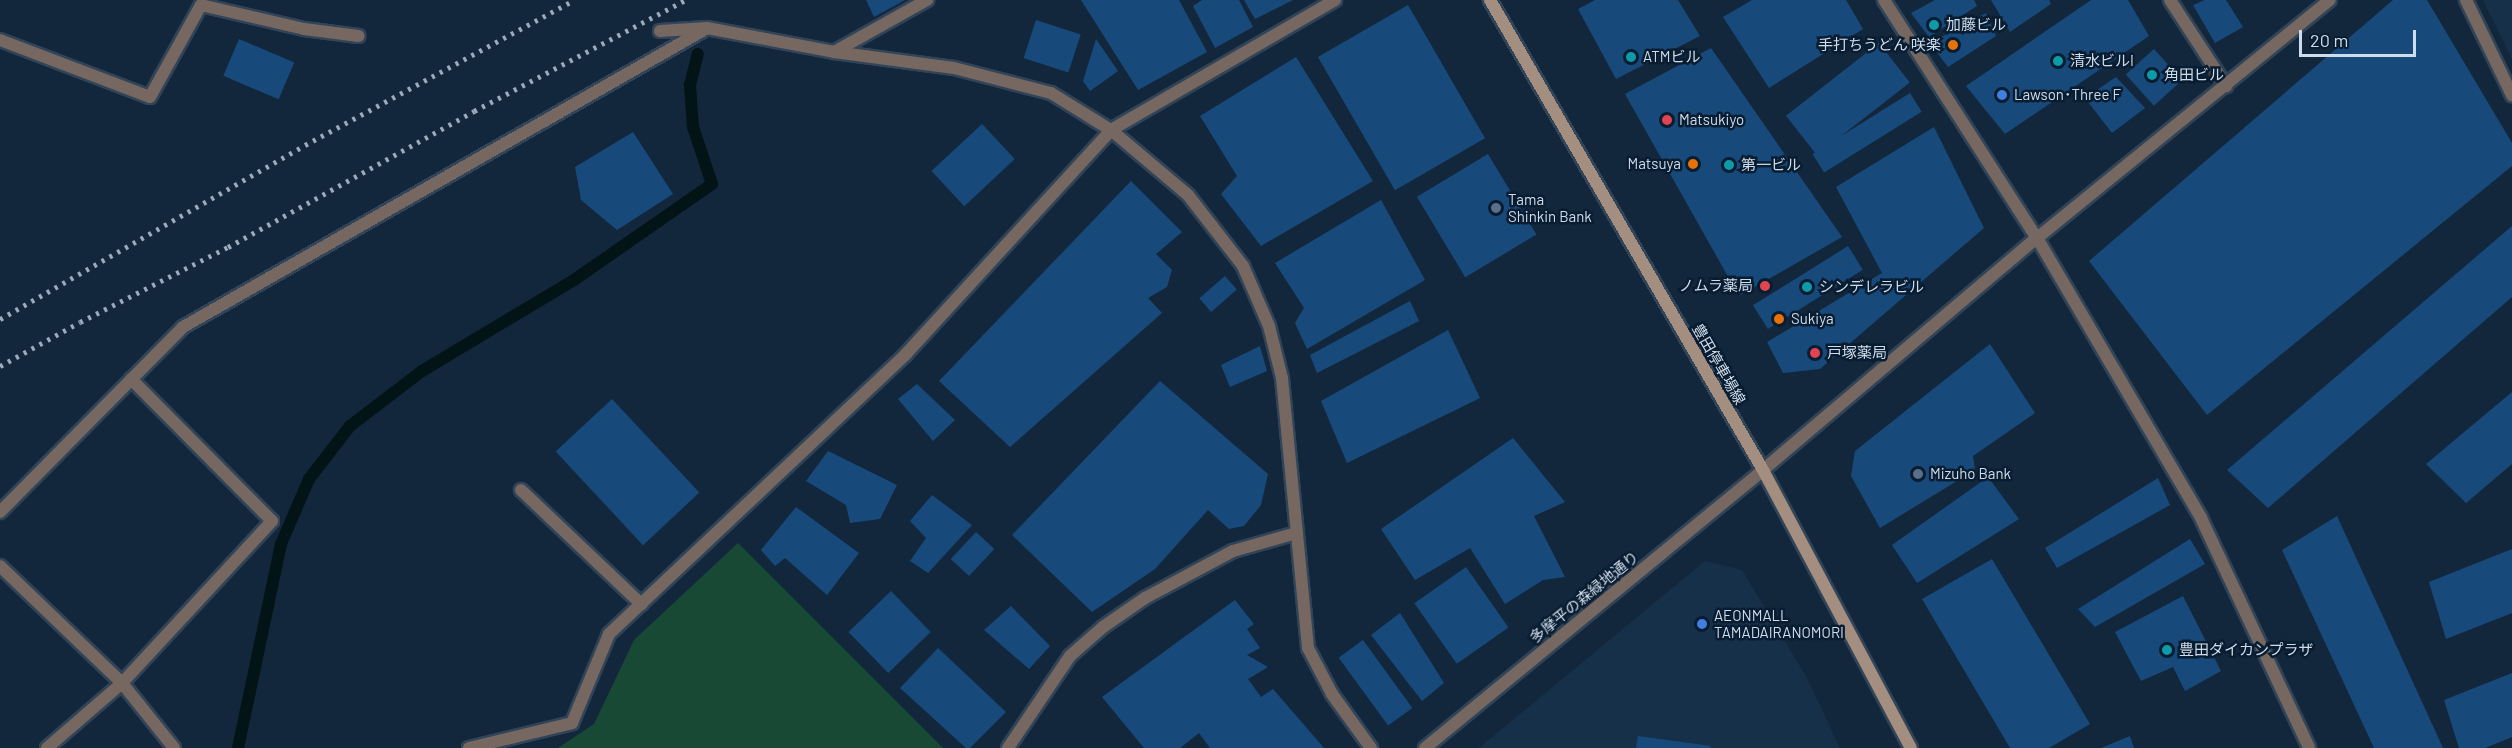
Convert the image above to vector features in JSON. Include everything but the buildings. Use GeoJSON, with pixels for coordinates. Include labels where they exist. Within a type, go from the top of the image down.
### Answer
{"type":"FeatureCollection","features":[{"type":"Feature","properties":{"kind":"main road","name":"豊田停車場線"},"geometry":{"type":"LineString","coordinates":[[1490,0],[1763,470],[1911,748]]}},
{"type":"Feature","properties":{"kind":"street"},"geometry":{"type":"LineString","coordinates":[[834,52],[927,0]]}},
{"type":"Feature","properties":{"kind":"street"},"geometry":{"type":"LineString","coordinates":[[469,748],[572,723],[609,634],[906,354],[1111,130],[1335,0]]}},
{"type":"Feature","properties":{"kind":"street"},"geometry":{"type":"LineString","coordinates":[[1884,0],[2037,238],[2201,519],[2309,748]]}},
{"type":"Feature","properties":{"kind":"street"},"geometry":{"type":"LineString","coordinates":[[2170,0],[2226,86]]}},
{"type":"Feature","properties":{"kind":"street","name":"多摩平の森緑地通り"},"geometry":{"type":"LineString","coordinates":[[1425,748],[1763,470],[2037,238],[2330,0]]}},
{"type":"Feature","properties":{"kind":"street"},"geometry":{"type":"LineString","coordinates":[[2466,0],[2512,95]]}},
{"type":"Feature","properties":{"kind":"street"},"geometry":{"type":"LineString","coordinates":[[0,40],[150,97],[201,5],[304,29],[359,36]]}},
{"type":"Feature","properties":{"kind":"street"},"geometry":{"type":"LineString","coordinates":[[0,512],[183,327],[707,28]]}},
{"type":"Feature","properties":{"kind":"street"},"geometry":{"type":"LineString","coordinates":[[660,31],[707,28],[834,52],[954,68],[1051,93],[1111,130],[1188,195],[1243,266],[1269,326],[1282,378],[1308,648],[1332,694],[1371,748]]}},
{"type":"Feature","properties":{"kind":"street"},"geometry":{"type":"LineString","coordinates":[[47,748],[122,683],[272,521],[131,379]]}},
{"type":"Feature","properties":{"kind":"street"},"geometry":{"type":"LineString","coordinates":[[521,490],[641,604]]}},
{"type":"Feature","properties":{"kind":"street"},"geometry":{"type":"LineString","coordinates":[[1008,748],[1070,656],[1103,627],[1145,598],[1233,551],[1296,533]]}},
{"type":"Feature","properties":{"kind":"street"},"geometry":{"type":"LineString","coordinates":[[0,566],[122,683],[174,748]]}},
{"type":"Feature","properties":{"kind":"shaded area"},"geometry":{"type":"Polygon","coordinates":[[[2483,0],[2512,0],[2512,59],[2483,0]]]}},
{"type":"Feature","properties":{"kind":"shaded area","name":"AEONMALL TAMADAIRANOMORI"},"geometry":{"type":"Polygon","coordinates":[[[1705,561],[1742,570],[1807,678],[1840,748],[1479,748],[1705,561]]]}},
{"type":"Feature","properties":{"kind":"green space"},"geometry":{"type":"Polygon","coordinates":[[[738,543],[943,748],[558,748],[594,724],[634,640],[738,543]]]}},
{"type":"Feature","properties":{"kind":"waterway"},"geometry":{"type":"LineString","coordinates":[[238,748],[281,544],[309,479],[350,426],[422,371],[574,280],[712,184],[693,127],[690,85],[698,54]]}},
{"type":"Feature","properties":{"kind":"railway"},"geometry":{"type":"LineString","coordinates":[[0,319],[305,145],[574,0]]}},
{"type":"Feature","properties":{"kind":"railway"},"geometry":{"type":"LineString","coordinates":[[0,366],[80,322],[228,247],[474,111],[685,0]]}},
{"type":"Feature","properties":{"kind":"place","name":"加藤ビル"},"geometry":{"type":"Point","coordinates":[1934,25]}},
{"type":"Feature","properties":{"kind":"place","name":"手打ちうどん 咲楽"},"geometry":{"type":"Point","coordinates":[1953,45]}},
{"type":"Feature","properties":{"kind":"place","name":"ATMビル"},"geometry":{"type":"Point","coordinates":[1631,57]}},
{"type":"Feature","properties":{"kind":"place","name":"清水ビルI"},"geometry":{"type":"Point","coordinates":[2058,61]}},
{"type":"Feature","properties":{"kind":"place","name":"角田ビル"},"geometry":{"type":"Point","coordinates":[2152,75]}},
{"type":"Feature","properties":{"kind":"place","name":"Lawson･Three F"},"geometry":{"type":"Point","coordinates":[2002,95]}},
{"type":"Feature","properties":{"kind":"place","name":"Matsukiyo"},"geometry":{"type":"Point","coordinates":[1667,120]}},
{"type":"Feature","properties":{"kind":"place","name":"Matsuya"},"geometry":{"type":"Point","coordinates":[1693,164]}},
{"type":"Feature","properties":{"kind":"place","name":"第一ビル"},"geometry":{"type":"Point","coordinates":[1729,165]}},
{"type":"Feature","properties":{"kind":"place","name":"Tama Shinkin Bank"},"geometry":{"type":"Point","coordinates":[1496,208]}},
{"type":"Feature","properties":{"kind":"place","name":"ノムラ薬局"},"geometry":{"type":"Point","coordinates":[1765,286]}},
{"type":"Feature","properties":{"kind":"place","name":"シンデレラビル"},"geometry":{"type":"Point","coordinates":[1807,287]}},
{"type":"Feature","properties":{"kind":"place","name":"Sukiya"},"geometry":{"type":"Point","coordinates":[1779,319]}},
{"type":"Feature","properties":{"kind":"place","name":"戸塚薬局"},"geometry":{"type":"Point","coordinates":[1815,353]}},
{"type":"Feature","properties":{"kind":"place","name":"Mizuho Bank"},"geometry":{"type":"Point","coordinates":[1918,474]}},
{"type":"Feature","properties":{"kind":"place","name":"AEONMALL TAMADAIRANOMORI"},"geometry":{"type":"Point","coordinates":[1702,624]}},
{"type":"Feature","properties":{"kind":"place","name":"豊田ダイカンプラザ"},"geometry":{"type":"Point","coordinates":[2167,650]}}]}
